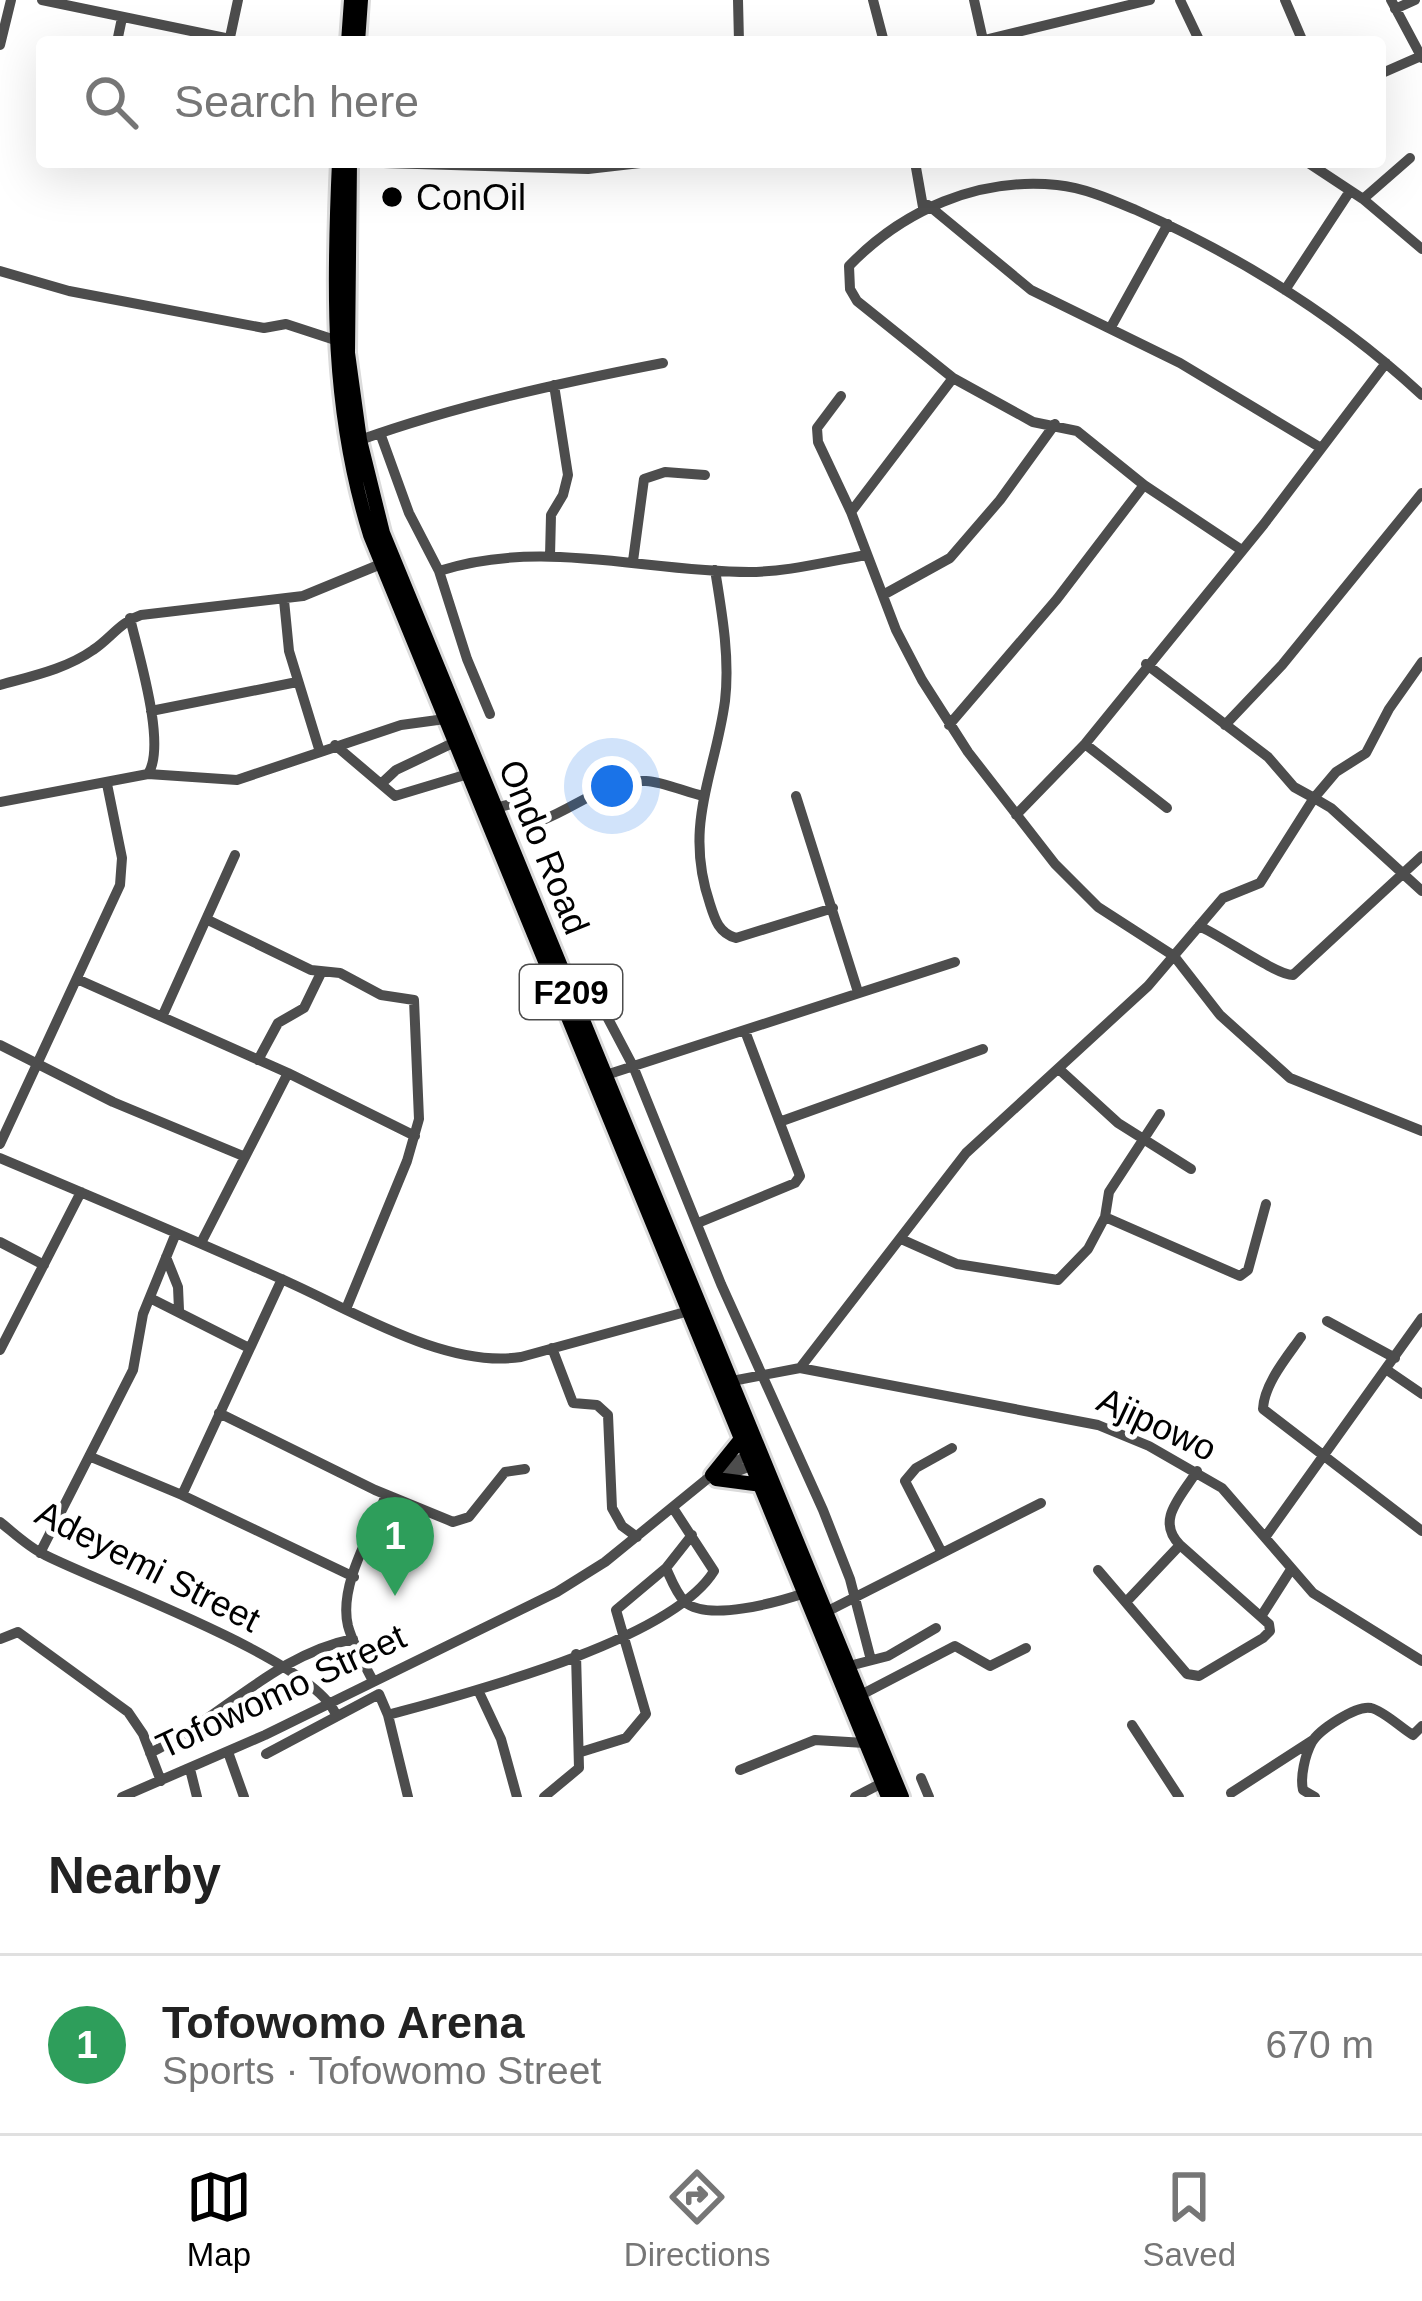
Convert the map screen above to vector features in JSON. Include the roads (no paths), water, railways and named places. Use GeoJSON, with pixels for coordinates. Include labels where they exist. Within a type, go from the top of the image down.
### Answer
{"type":"FeatureCollection","features":[{"type":"Feature","properties":{"kind":"main road"},"geometry":{"type":"LineString","coordinates":[[348,36],[351,0]]}},
{"type":"Feature","properties":{"kind":"main road"},"geometry":{"type":"LineString","coordinates":[[358,36],[361,0]]}},
{"type":"Feature","properties":{"kind":"main road","name":"Ondo Road"},"geometry":{"type":"LineString","coordinates":[[339,168],[346,318],[360,440],[383,533],[689,1311],[849,1666],[866,1743],[885,1790]]}},
{"type":"Feature","properties":{"kind":"main road","name":"Ondo Road"},"geometry":{"type":"LineString","coordinates":[[349,168],[335,340],[349,451],[381,564],[468,774],[606,1075],[732,1381],[761,1485],[805,1593],[902,1797]]}},
{"type":"Feature","properties":{"kind":"main road"},"geometry":{"type":"LineString","coordinates":[[711,1479],[753,1454]]}},
{"type":"Feature","properties":{"kind":"main road"},"geometry":{"type":"LineString","coordinates":[[711,1479],[761,1485]]}},
{"type":"Feature","properties":{"kind":"street"},"geometry":{"type":"LineString","coordinates":[[0,45],[11,0]]}},
{"type":"Feature","properties":{"kind":"street"},"geometry":{"type":"LineString","coordinates":[[42,0],[207,36]]}},
{"type":"Feature","properties":{"kind":"street"},"geometry":{"type":"LineString","coordinates":[[231,36],[238,0]]}},
{"type":"Feature","properties":{"kind":"street"},"geometry":{"type":"LineString","coordinates":[[738,0],[739,36]]}},
{"type":"Feature","properties":{"kind":"street"},"geometry":{"type":"LineString","coordinates":[[873,0],[882,36]]}},
{"type":"Feature","properties":{"kind":"street"},"geometry":{"type":"LineString","coordinates":[[974,0],[979,36]]}},
{"type":"Feature","properties":{"kind":"street"},"geometry":{"type":"LineString","coordinates":[[1077,0],[1083,16]]}},
{"type":"Feature","properties":{"kind":"street"},"geometry":{"type":"LineString","coordinates":[[1001,36],[1150,0]]}},
{"type":"Feature","properties":{"kind":"street"},"geometry":{"type":"LineString","coordinates":[[1180,0],[1197,36]]}},
{"type":"Feature","properties":{"kind":"street"},"geometry":{"type":"LineString","coordinates":[[1285,0],[1300,36]]}},
{"type":"Feature","properties":{"kind":"street"},"geometry":{"type":"LineString","coordinates":[[1386,72],[1421,57],[1393,4],[1415,0]]}},
{"type":"Feature","properties":{"kind":"street"},"geometry":{"type":"LineString","coordinates":[[118,36],[122,18]]}},
{"type":"Feature","properties":{"kind":"street"},"geometry":{"type":"LineString","coordinates":[[1364,199],[1410,158]]}},
{"type":"Feature","properties":{"kind":"street"},"geometry":{"type":"LineString","coordinates":[[523,168],[613,168]]}},
{"type":"Feature","properties":{"kind":"street"},"geometry":{"type":"LineString","coordinates":[[916,168],[926,206],[1031,290],[1229,389],[1321,448]]}},
{"type":"Feature","properties":{"kind":"street"},"geometry":{"type":"LineString","coordinates":[[1315,168],[1364,199],[1422,248]]}},
{"type":"Feature","properties":{"kind":"street"},"geometry":{"type":"LineString","coordinates":[[1240,549],[1144,485],[1077,431],[1033,422],[952,378],[857,302],[847,275],[849,266],[869,245],[926,206],[1024,183],[1061,185],[1105,196],[1168,224],[1285,290],[1422,395]]}},
{"type":"Feature","properties":{"kind":"street"},"geometry":{"type":"LineString","coordinates":[[1285,290],[1350,191]]}},
{"type":"Feature","properties":{"kind":"street"},"geometry":{"type":"LineString","coordinates":[[1111,327],[1168,224]]}},
{"type":"Feature","properties":{"kind":"street"},"geometry":{"type":"LineString","coordinates":[[0,271],[130,304],[264,328],[286,324],[335,340]]}},
{"type":"Feature","properties":{"kind":"street"},"geometry":{"type":"LineString","coordinates":[[360,440],[554,385],[662,363]]}},
{"type":"Feature","properties":{"kind":"street"},"geometry":{"type":"LineString","coordinates":[[1016,815],[1085,744],[1386,363]]}},
{"type":"Feature","properties":{"kind":"street"},"geometry":{"type":"LineString","coordinates":[[851,512],[952,378]]}},
{"type":"Feature","properties":{"kind":"street"},"geometry":{"type":"LineString","coordinates":[[550,556],[551,515],[568,475],[554,385]]}},
{"type":"Feature","properties":{"kind":"street"},"geometry":{"type":"LineString","coordinates":[[841,396],[817,434],[896,630],[949,725],[1016,815],[1074,886],[1098,908],[1174,956],[1220,1015],[1289,1078],[1422,1131]]}},
{"type":"Feature","properties":{"kind":"street"},"geometry":{"type":"LineString","coordinates":[[883,595],[950,558],[1055,424]]}},
{"type":"Feature","properties":{"kind":"street"},"geometry":{"type":"LineString","coordinates":[[380,433],[409,513],[439,571],[490,715]]}},
{"type":"Feature","properties":{"kind":"street"},"geometry":{"type":"LineString","coordinates":[[633,561],[644,479],[665,472],[705,475]]}},
{"type":"Feature","properties":{"kind":"street"},"geometry":{"type":"LineString","coordinates":[[949,725],[1058,599],[1144,485]]}},
{"type":"Feature","properties":{"kind":"street"},"geometry":{"type":"LineString","coordinates":[[1226,725],[1282,665],[1422,493]]}},
{"type":"Feature","properties":{"kind":"street"},"geometry":{"type":"LineString","coordinates":[[439,571],[504,556],[773,570],[868,555]]}},
{"type":"Feature","properties":{"kind":"street"},"geometry":{"type":"LineString","coordinates":[[0,685],[81,657],[130,619],[284,600],[322,590],[381,564]]}},
{"type":"Feature","properties":{"kind":"street"},"geometry":{"type":"LineString","coordinates":[[715,570],[726,670],[724,703],[703,796],[699,838],[703,882],[720,929],[728,936],[749,937],[833,908]]}},
{"type":"Feature","properties":{"kind":"street"},"geometry":{"type":"LineString","coordinates":[[284,600],[297,682],[320,752]]}},
{"type":"Feature","properties":{"kind":"street"},"geometry":{"type":"LineString","coordinates":[[130,619],[151,711],[154,754],[148,774]]}},
{"type":"Feature","properties":{"kind":"street"},"geometry":{"type":"LineString","coordinates":[[800,1368],[977,1141],[1148,986],[1223,898],[1260,883],[1314,797],[1336,772],[1366,753],[1422,662]]}},
{"type":"Feature","properties":{"kind":"street"},"geometry":{"type":"LineString","coordinates":[[1146,664],[1268,757],[1294,788],[1331,808],[1422,892]]}},
{"type":"Feature","properties":{"kind":"street"},"geometry":{"type":"LineString","coordinates":[[151,711],[297,682]]}},
{"type":"Feature","properties":{"kind":"street"},"geometry":{"type":"LineString","coordinates":[[939,708],[965,705]]}},
{"type":"Feature","properties":{"kind":"street"},"geometry":{"type":"LineString","coordinates":[[0,802],[148,774],[237,780],[400,725],[445,719]]}},
{"type":"Feature","properties":{"kind":"street"},"geometry":{"type":"LineString","coordinates":[[381,784],[396,770],[455,742]]}},
{"type":"Feature","properties":{"kind":"street"},"geometry":{"type":"LineString","coordinates":[[1085,744],[1167,808]]}},
{"type":"Feature","properties":{"kind":"street"},"geometry":{"type":"LineString","coordinates":[[335,745],[395,796],[468,774]]}},
{"type":"Feature","properties":{"kind":"street"},"geometry":{"type":"LineString","coordinates":[[495,808],[515,803],[545,820],[573,802],[621,784],[650,781],[703,796]]}},
{"type":"Feature","properties":{"kind":"street"},"geometry":{"type":"LineString","coordinates":[[0,1144],[122,873],[107,784]]}},
{"type":"Feature","properties":{"kind":"street"},"geometry":{"type":"LineString","coordinates":[[796,796],[858,992]]}},
{"type":"Feature","properties":{"kind":"street"},"geometry":{"type":"LineString","coordinates":[[162,1017],[235,856]]}},
{"type":"Feature","properties":{"kind":"street"},"geometry":{"type":"LineString","coordinates":[[1199,926],[1230,940],[1280,974],[1293,975],[1422,856]]}},
{"type":"Feature","properties":{"kind":"street"},"geometry":{"type":"LineString","coordinates":[[208,920],[321,973],[340,973],[381,995],[414,1000],[416,1136],[346,1309]]}},
{"type":"Feature","properties":{"kind":"street"},"geometry":{"type":"LineString","coordinates":[[606,1075],[956,962]]}},
{"type":"Feature","properties":{"kind":"street"},"geometry":{"type":"LineString","coordinates":[[258,1060],[278,1023],[304,1008],[321,973]]}},
{"type":"Feature","properties":{"kind":"street"},"geometry":{"type":"LineString","coordinates":[[77,979],[416,1136]]}},
{"type":"Feature","properties":{"kind":"street"},"geometry":{"type":"LineString","coordinates":[[578,1009],[593,1006],[604,1011],[633,1066],[721,1284],[823,1510],[856,1598],[871,1660]]}},
{"type":"Feature","properties":{"kind":"street"},"geometry":{"type":"LineString","coordinates":[[698,1222],[799,1180],[782,1121],[746,1030]]}},
{"type":"Feature","properties":{"kind":"street"},"geometry":{"type":"LineString","coordinates":[[0,1045],[243,1156]]}},
{"type":"Feature","properties":{"kind":"street"},"geometry":{"type":"LineString","coordinates":[[782,1121],[983,1048]]}},
{"type":"Feature","properties":{"kind":"street"},"geometry":{"type":"LineString","coordinates":[[1060,1070],[1142,1140],[1191,1169]]}},
{"type":"Feature","properties":{"kind":"street"},"geometry":{"type":"LineString","coordinates":[[201,1243],[288,1073]]}},
{"type":"Feature","properties":{"kind":"street"},"geometry":{"type":"LineString","coordinates":[[901,1239],[957,1264],[1055,1281],[1088,1249],[1105,1217],[1108,1192],[1160,1114]]}},
{"type":"Feature","properties":{"kind":"street"},"geometry":{"type":"LineString","coordinates":[[0,1158],[346,1309],[475,1357],[508,1359],[689,1311]]}},
{"type":"Feature","properties":{"kind":"street"},"geometry":{"type":"LineString","coordinates":[[0,1350],[81,1192]]}},
{"type":"Feature","properties":{"kind":"street"},"geometry":{"type":"LineString","coordinates":[[1105,1217],[1240,1276],[1248,1270],[1266,1204]]}},
{"type":"Feature","properties":{"kind":"street"},"geometry":{"type":"LineString","coordinates":[[214,1221],[220,1252]]}},
{"type":"Feature","properties":{"kind":"street"},"geometry":{"type":"LineString","coordinates":[[40,1553],[133,1370],[150,1298],[176,1233]]}},
{"type":"Feature","properties":{"kind":"street"},"geometry":{"type":"LineString","coordinates":[[0,1242],[44,1265]]}},
{"type":"Feature","properties":{"kind":"street"},"geometry":{"type":"LineString","coordinates":[[166,1257],[178,1287],[178,1310]]}},
{"type":"Feature","properties":{"kind":"street"},"geometry":{"type":"LineString","coordinates":[[182,1495],[282,1279]]}},
{"type":"Feature","properties":{"kind":"street"},"geometry":{"type":"LineString","coordinates":[[696,1296],[721,1284]]}},
{"type":"Feature","properties":{"kind":"street"},"geometry":{"type":"LineString","coordinates":[[150,1298],[249,1348]]}},
{"type":"Feature","properties":{"kind":"street"},"geometry":{"type":"LineString","coordinates":[[1266,1536],[1422,1318]]}},
{"type":"Feature","properties":{"kind":"street"},"geometry":{"type":"LineString","coordinates":[[1327,1321],[1395,1358]]}},
{"type":"Feature","properties":{"kind":"street"},"geometry":{"type":"LineString","coordinates":[[1301,1337],[1282,1363],[1262,1406],[1266,1413],[1422,1531]]}},
{"type":"Feature","properties":{"kind":"street"},"geometry":{"type":"LineString","coordinates":[[552,1348],[573,1403],[597,1405],[608,1415],[612,1508],[622,1526],[637,1537]]}},
{"type":"Feature","properties":{"kind":"street","name":"Ajipowo"},"geometry":{"type":"LineString","coordinates":[[732,1381],[800,1368],[1083,1419],[1196,1471],[1222,1488],[1313,1593],[1422,1661]]}},
{"type":"Feature","properties":{"kind":"street"},"geometry":{"type":"LineString","coordinates":[[1387,1370],[1422,1394]]}},
{"type":"Feature","properties":{"kind":"street"},"geometry":{"type":"LineString","coordinates":[[219,1413],[386,1495],[459,1523],[469,1517],[499,1477],[525,1469]]}},
{"type":"Feature","properties":{"kind":"street"},"geometry":{"type":"LineString","coordinates":[[942,1553],[905,1481],[916,1468],[952,1448]]}},
{"type":"Feature","properties":{"kind":"street","name":"Tofowomo Street"},"geometry":{"type":"LineString","coordinates":[[122,1797],[228,1752],[557,1592],[711,1479],[753,1454]]}},
{"type":"Feature","properties":{"kind":"street"},"geometry":{"type":"LineString","coordinates":[[91,1457],[354,1577]]}},
{"type":"Feature","properties":{"kind":"street"},"geometry":{"type":"LineString","coordinates":[[1098,1570],[1194,1677],[1264,1638],[1270,1631],[1262,1615],[1170,1534],[1168,1520],[1196,1471]]}},
{"type":"Feature","properties":{"kind":"street"},"geometry":{"type":"LineString","coordinates":[[372,1679],[346,1612],[354,1577],[386,1495]]}},
{"type":"Feature","properties":{"kind":"street"},"geometry":{"type":"LineString","coordinates":[[826,1612],[1041,1503]]}},
{"type":"Feature","properties":{"kind":"street"},"geometry":{"type":"LineString","coordinates":[[388,1715],[478,1690],[576,1654],[621,1636],[683,1601],[714,1575],[713,1566],[674,1508]]}},
{"type":"Feature","properties":{"kind":"street","name":"Adeyemi Street"},"geometry":{"type":"LineString","coordinates":[[0,1522],[40,1553],[230,1639],[331,1702]]}},
{"type":"Feature","properties":{"kind":"street"},"geometry":{"type":"LineString","coordinates":[[580,1752],[626,1738],[646,1714],[621,1636],[618,1606],[666,1568],[692,1535]]}},
{"type":"Feature","properties":{"kind":"street"},"geometry":{"type":"LineString","coordinates":[[1127,1601],[1180,1545]]}},
{"type":"Feature","properties":{"kind":"street"},"geometry":{"type":"LineString","coordinates":[[666,1568],[683,1601],[698,1610],[779,1602],[805,1593]]}},
{"type":"Feature","properties":{"kind":"street"},"geometry":{"type":"LineString","coordinates":[[1262,1615],[1290,1570]]}},
{"type":"Feature","properties":{"kind":"street"},"geometry":{"type":"LineString","coordinates":[[849,1666],[910,1646],[936,1628]]}},
{"type":"Feature","properties":{"kind":"street"},"geometry":{"type":"LineString","coordinates":[[0,1639],[19,1631],[103,1691],[137,1723],[161,1780]]}},
{"type":"Feature","properties":{"kind":"street"},"geometry":{"type":"LineString","coordinates":[[150,1754],[201,1726],[281,1667],[326,1645],[353,1639]]}},
{"type":"Feature","properties":{"kind":"street"},"geometry":{"type":"LineString","coordinates":[[854,1698],[955,1646],[990,1666],[1026,1648]]}},
{"type":"Feature","properties":{"kind":"street"},"geometry":{"type":"LineString","coordinates":[[544,1797],[577,1772],[576,1654]]}},
{"type":"Feature","properties":{"kind":"street"},"geometry":{"type":"LineString","coordinates":[[478,1690],[501,1738],[517,1797]]}},
{"type":"Feature","properties":{"kind":"street"},"geometry":{"type":"LineString","coordinates":[[266,1754],[376,1693],[382,1696],[388,1715],[408,1797]]}},
{"type":"Feature","properties":{"kind":"street"},"geometry":{"type":"LineString","coordinates":[[331,1702],[336,1715]]}},
{"type":"Feature","properties":{"kind":"street"},"geometry":{"type":"LineString","coordinates":[[1231,1792],[1365,1707],[1419,1735]]}},
{"type":"Feature","properties":{"kind":"street"},"geometry":{"type":"LineString","coordinates":[[1132,1725],[1179,1797]]}},
{"type":"Feature","properties":{"kind":"street"},"geometry":{"type":"LineString","coordinates":[[740,1770],[814,1740],[866,1743]]}},
{"type":"Feature","properties":{"kind":"street"},"geometry":{"type":"LineString","coordinates":[[1313,1740],[1301,1786],[1316,1797]]}},
{"type":"Feature","properties":{"kind":"street"},"geometry":{"type":"LineString","coordinates":[[228,1752],[244,1797]]}},
{"type":"Feature","properties":{"kind":"street"},"geometry":{"type":"LineString","coordinates":[[190,1769],[197,1797]]}},
{"type":"Feature","properties":{"kind":"street"},"geometry":{"type":"LineString","coordinates":[[921,1778],[929,1797]]}},
{"type":"Feature","properties":{"kind":"street"},"geometry":{"type":"LineString","coordinates":[[855,1797],[885,1790]]}},
{"type":"Feature","properties":{"kind":"place","name":"ConOil"},"geometry":{"type":"Point","coordinates":[392,197]}},
{"type":"Feature","properties":{"kind":"place","name":"Tofowomo Arena"},"geometry":{"type":"Point","coordinates":[395,1596]}}]}
